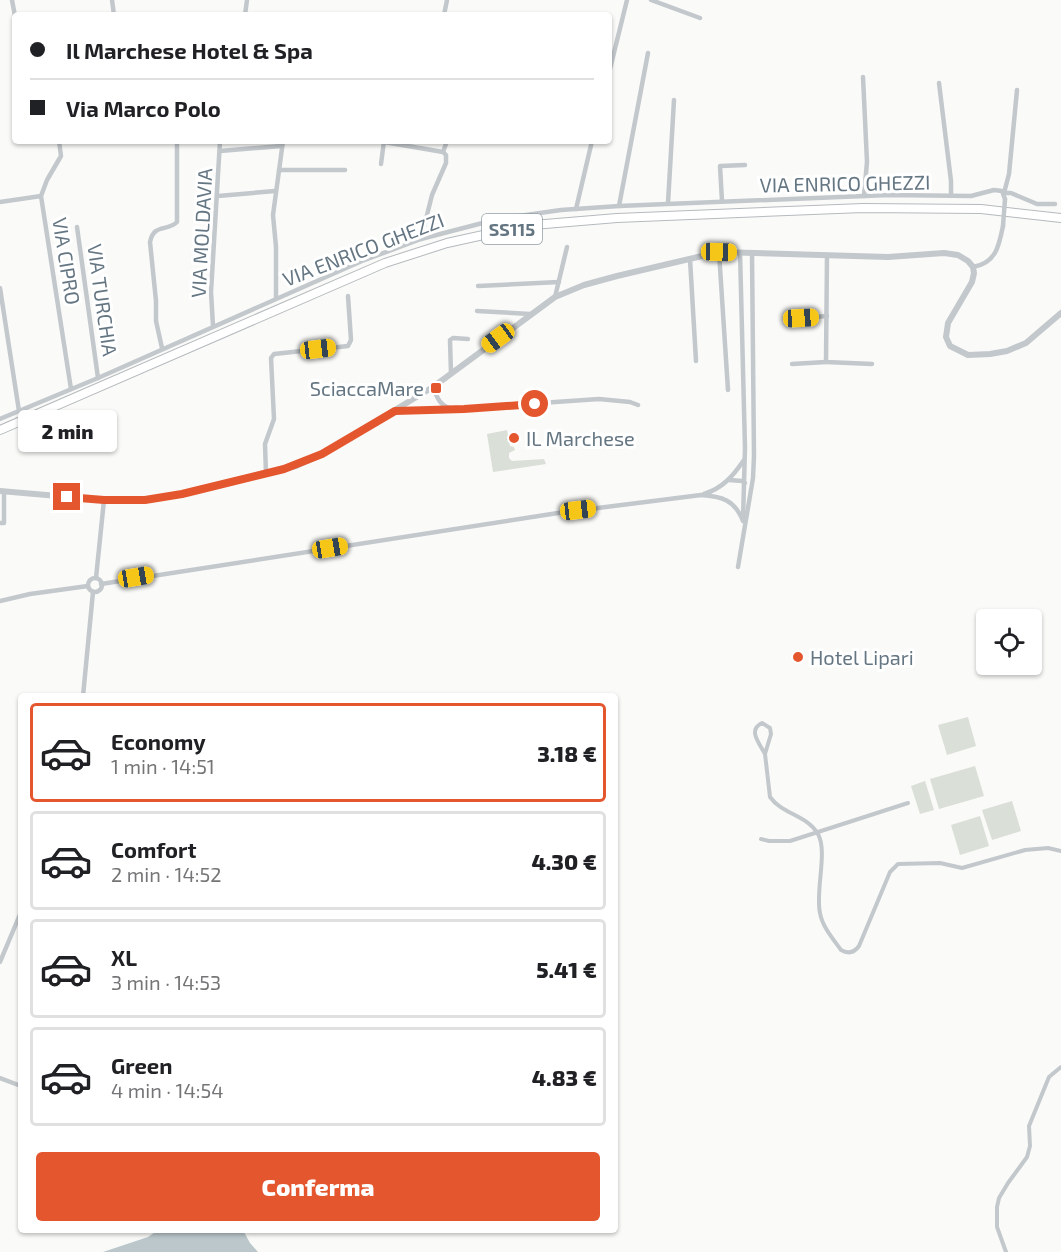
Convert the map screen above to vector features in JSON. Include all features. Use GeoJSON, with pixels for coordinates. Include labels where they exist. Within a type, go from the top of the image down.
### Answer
{"type":"FeatureCollection","features":[{"type":"Feature","properties":{"kind":"main road","name":"SS115"},"geometry":{"type":"LineString","coordinates":[[0,430],[360,274],[447,243],[497,232],[543,224],[617,218],[863,208],[981,209],[1061,218]]}},
{"type":"Feature","properties":{"kind":"street"},"geometry":{"type":"LineString","coordinates":[[612,61],[627,0]]}},
{"type":"Feature","properties":{"kind":"street"},"geometry":{"type":"LineString","coordinates":[[651,0],[700,18]]}},
{"type":"Feature","properties":{"kind":"street"},"geometry":{"type":"LineString","coordinates":[[667,7],[672,0]]}},
{"type":"Feature","properties":{"kind":"street"},"geometry":{"type":"LineString","coordinates":[[619,206],[648,53]]}},
{"type":"Feature","properties":{"kind":"street"},"geometry":{"type":"LineString","coordinates":[[863,77],[867,162],[864,196]]}},
{"type":"Feature","properties":{"kind":"street"},"geometry":{"type":"LineString","coordinates":[[939,83],[951,196]]}},
{"type":"Feature","properties":{"kind":"street"},"geometry":{"type":"LineString","coordinates":[[973,267],[986,264],[991,260],[999,243],[1003,226],[1004,196],[1010,174],[1017,90]]}},
{"type":"Feature","properties":{"kind":"street"},"geometry":{"type":"LineString","coordinates":[[668,203],[674,100]]}},
{"type":"Feature","properties":{"kind":"street","name":"VIA CIPRO"},"geometry":{"type":"LineString","coordinates":[[59,144],[61,156],[41,196],[71,389]]}},
{"type":"Feature","properties":{"kind":"street"},"geometry":{"type":"LineString","coordinates":[[162,348],[156,321],[150,242],[156,230],[175,225],[177,222],[177,144]]}},
{"type":"Feature","properties":{"kind":"street","name":"VIA MOLDAVIA"},"geometry":{"type":"LineString","coordinates":[[213,326],[211,292],[220,144]]}},
{"type":"Feature","properties":{"kind":"street"},"geometry":{"type":"LineString","coordinates":[[220,151],[282,144],[273,215],[276,247],[276,298]]}},
{"type":"Feature","properties":{"kind":"street"},"geometry":{"type":"LineString","coordinates":[[381,165],[384,144]]}},
{"type":"Feature","properties":{"kind":"street"},"geometry":{"type":"LineString","coordinates":[[396,144],[443,152],[447,155],[446,163],[432,195],[421,239]]}},
{"type":"Feature","properties":{"kind":"street"},"geometry":{"type":"LineString","coordinates":[[443,152],[446,144]]}},
{"type":"Feature","properties":{"kind":"street"},"geometry":{"type":"LineString","coordinates":[[576,209],[591,144]]}},
{"type":"Feature","properties":{"kind":"street"},"geometry":{"type":"LineString","coordinates":[[722,201],[720,166],[745,165]]}},
{"type":"Feature","properties":{"kind":"street"},"geometry":{"type":"LineString","coordinates":[[279,170],[345,170]]}},
{"type":"Feature","properties":{"kind":"street","name":"VIA ENRICO GHEZZI"},"geometry":{"type":"LineString","coordinates":[[0,419],[98,378],[351,265],[421,239],[498,219],[576,209],[668,203],[864,196],[971,196],[993,190],[1002,191],[1004,196]]}},
{"type":"Feature","properties":{"kind":"street"},"geometry":{"type":"LineString","coordinates":[[218,196],[275,191]]}},
{"type":"Feature","properties":{"kind":"street"},"geometry":{"type":"LineString","coordinates":[[1004,196],[1011,193],[1037,204],[1055,204]]}},
{"type":"Feature","properties":{"kind":"street"},"geometry":{"type":"LineString","coordinates":[[0,202],[41,196]]}},
{"type":"Feature","properties":{"kind":"street","name":"VIA TURCHIA"},"geometry":{"type":"LineString","coordinates":[[77,227],[98,378]]}},
{"type":"Feature","properties":{"kind":"street"},"geometry":{"type":"LineString","coordinates":[[555,297],[567,247]]}},
{"type":"Feature","properties":{"kind":"street"},"geometry":{"type":"LineString","coordinates":[[0,523],[4,523],[2,491],[104,500],[145,500],[266,474],[309,461],[433,387],[555,297],[595,282],[719,252],[888,257],[951,253],[968,261],[973,267],[972,282],[946,330],[950,346],[968,355],[1006,351],[1026,343],[1061,313]]}},
{"type":"Feature","properties":{"kind":"street"},"geometry":{"type":"LineString","coordinates":[[719,252],[728,390]]}},
{"type":"Feature","properties":{"kind":"street"},"geometry":{"type":"LineString","coordinates":[[740,252],[745,448],[742,534]]}},
{"type":"Feature","properties":{"kind":"street"},"geometry":{"type":"LineString","coordinates":[[738,567],[751,491],[755,447],[752,253]]}},
{"type":"Feature","properties":{"kind":"street"},"geometry":{"type":"LineString","coordinates":[[826,362],[827,255]]}},
{"type":"Feature","properties":{"kind":"street"},"geometry":{"type":"LineString","coordinates":[[690,259],[696,361]]}},
{"type":"Feature","properties":{"kind":"street"},"geometry":{"type":"LineString","coordinates":[[478,286],[559,282]]}},
{"type":"Feature","properties":{"kind":"street"},"geometry":{"type":"LineString","coordinates":[[0,288],[19,411]]}},
{"type":"Feature","properties":{"kind":"street"},"geometry":{"type":"LineString","coordinates":[[266,474],[265,444],[274,419],[271,358],[274,354],[348,346],[351,340],[348,296]]}},
{"type":"Feature","properties":{"kind":"street"},"geometry":{"type":"LineString","coordinates":[[477,311],[530,314]]}},
{"type":"Feature","properties":{"kind":"street"},"geometry":{"type":"LineString","coordinates":[[801,318],[827,316]]}},
{"type":"Feature","properties":{"kind":"street"},"geometry":{"type":"LineString","coordinates":[[451,373],[450,340],[453,338],[468,339]]}},
{"type":"Feature","properties":{"kind":"street"},"geometry":{"type":"LineString","coordinates":[[792,364],[826,362],[872,364]]}},
{"type":"Feature","properties":{"kind":"street"},"geometry":{"type":"LineString","coordinates":[[433,387],[440,403],[446,408]]}},
{"type":"Feature","properties":{"kind":"street"},"geometry":{"type":"LineString","coordinates":[[395,411],[464,409],[599,399],[639,405]]}},
{"type":"Feature","properties":{"kind":"street"},"geometry":{"type":"LineString","coordinates":[[701,495],[717,489],[729,480],[745,459]]}},
{"type":"Feature","properties":{"kind":"street"},"geometry":{"type":"LineString","coordinates":[[729,480],[744,482],[751,491]]}},
{"type":"Feature","properties":{"kind":"street"},"geometry":{"type":"LineString","coordinates":[[101,584],[558,513],[701,495],[716,496],[731,502],[743,499],[751,491]]}},
{"type":"Feature","properties":{"kind":"street"},"geometry":{"type":"LineString","coordinates":[[101,584],[96,578],[104,500]]}},
{"type":"Feature","properties":{"kind":"street"},"geometry":{"type":"LineString","coordinates":[[731,502],[742,521]]}},
{"type":"Feature","properties":{"kind":"street"},"geometry":{"type":"LineString","coordinates":[[88,586],[90,580],[96,578]]}},
{"type":"Feature","properties":{"kind":"street"},"geometry":{"type":"LineString","coordinates":[[93,592],[99,590],[101,584]]}},
{"type":"Feature","properties":{"kind":"street"},"geometry":{"type":"LineString","coordinates":[[83,693],[93,592],[88,586]]}},
{"type":"Feature","properties":{"kind":"street"},"geometry":{"type":"LineString","coordinates":[[0,601],[88,586]]}},
{"type":"Feature","properties":{"kind":"street"},"geometry":{"type":"LineString","coordinates":[[765,754],[771,734],[770,729],[762,723],[754,730],[765,754],[770,797],[817,832],[821,848],[819,910],[824,924],[841,950],[845,952],[853,951],[859,946],[890,872],[898,864],[940,863],[962,868],[1025,850],[1048,848],[1061,851]]}},
{"type":"Feature","properties":{"kind":"street"},"geometry":{"type":"LineString","coordinates":[[761,838],[780,842],[908,803]]}},
{"type":"Feature","properties":{"kind":"street"},"geometry":{"type":"LineString","coordinates":[[0,962],[18,919]]}},
{"type":"Feature","properties":{"kind":"street"},"geometry":{"type":"LineString","coordinates":[[1006,1252],[997,1227],[997,1207],[1008,1183],[1027,1157],[1030,1146],[1029,1126],[1049,1077],[1061,1067]]}},
{"type":"Feature","properties":{"kind":"street"},"geometry":{"type":"LineString","coordinates":[[0,1078],[18,1085]]}},
{"type":"Feature","properties":{"kind":"shaded area"},"geometry":{"type":"Polygon","coordinates":[[[507,430],[510,446],[515,450],[509,453],[512,461],[544,459],[546,464],[493,472],[487,434],[507,430]]]}},
{"type":"Feature","properties":{"kind":"shaded area"},"geometry":{"type":"Polygon","coordinates":[[[968,717],[976,746],[947,755],[938,725],[968,717]]]}},
{"type":"Feature","properties":{"kind":"shaded area"},"geometry":{"type":"Polygon","coordinates":[[[975,766],[984,796],[939,809],[930,779],[975,766]]]}},
{"type":"Feature","properties":{"kind":"shaded area"},"geometry":{"type":"Polygon","coordinates":[[[925,781],[934,810],[920,814],[911,786],[925,781]]]}},
{"type":"Feature","properties":{"kind":"shaded area"},"geometry":{"type":"Polygon","coordinates":[[[1012,801],[1021,831],[992,840],[982,810],[1012,801]]]}},
{"type":"Feature","properties":{"kind":"shaded area"},"geometry":{"type":"Polygon","coordinates":[[[980,816],[989,846],[960,855],[951,825],[980,816]]]}},
{"type":"Feature","properties":{"kind":"shaded area"},"geometry":{"type":"Polygon","coordinates":[[[154,1233],[245,1233],[258,1252],[103,1252],[154,1233]]]}},
{"type":"Feature","properties":{"kind":"place","name":"SciaccaMare"},"geometry":{"type":"Point","coordinates":[436,388]}},
{"type":"Feature","properties":{"kind":"place","name":"IL Marchese"},"geometry":{"type":"Point","coordinates":[514,438]}},
{"type":"Feature","properties":{"kind":"place","name":"Hotel Lipari"},"geometry":{"type":"Point","coordinates":[798,657]}},
{"type":"Feature","properties":{"kind":"route"},"geometry":{"type":"LineString","coordinates":[[67,497],[145,500],[182,494],[296,466],[322,454],[395,411],[535,404]]}}]}
